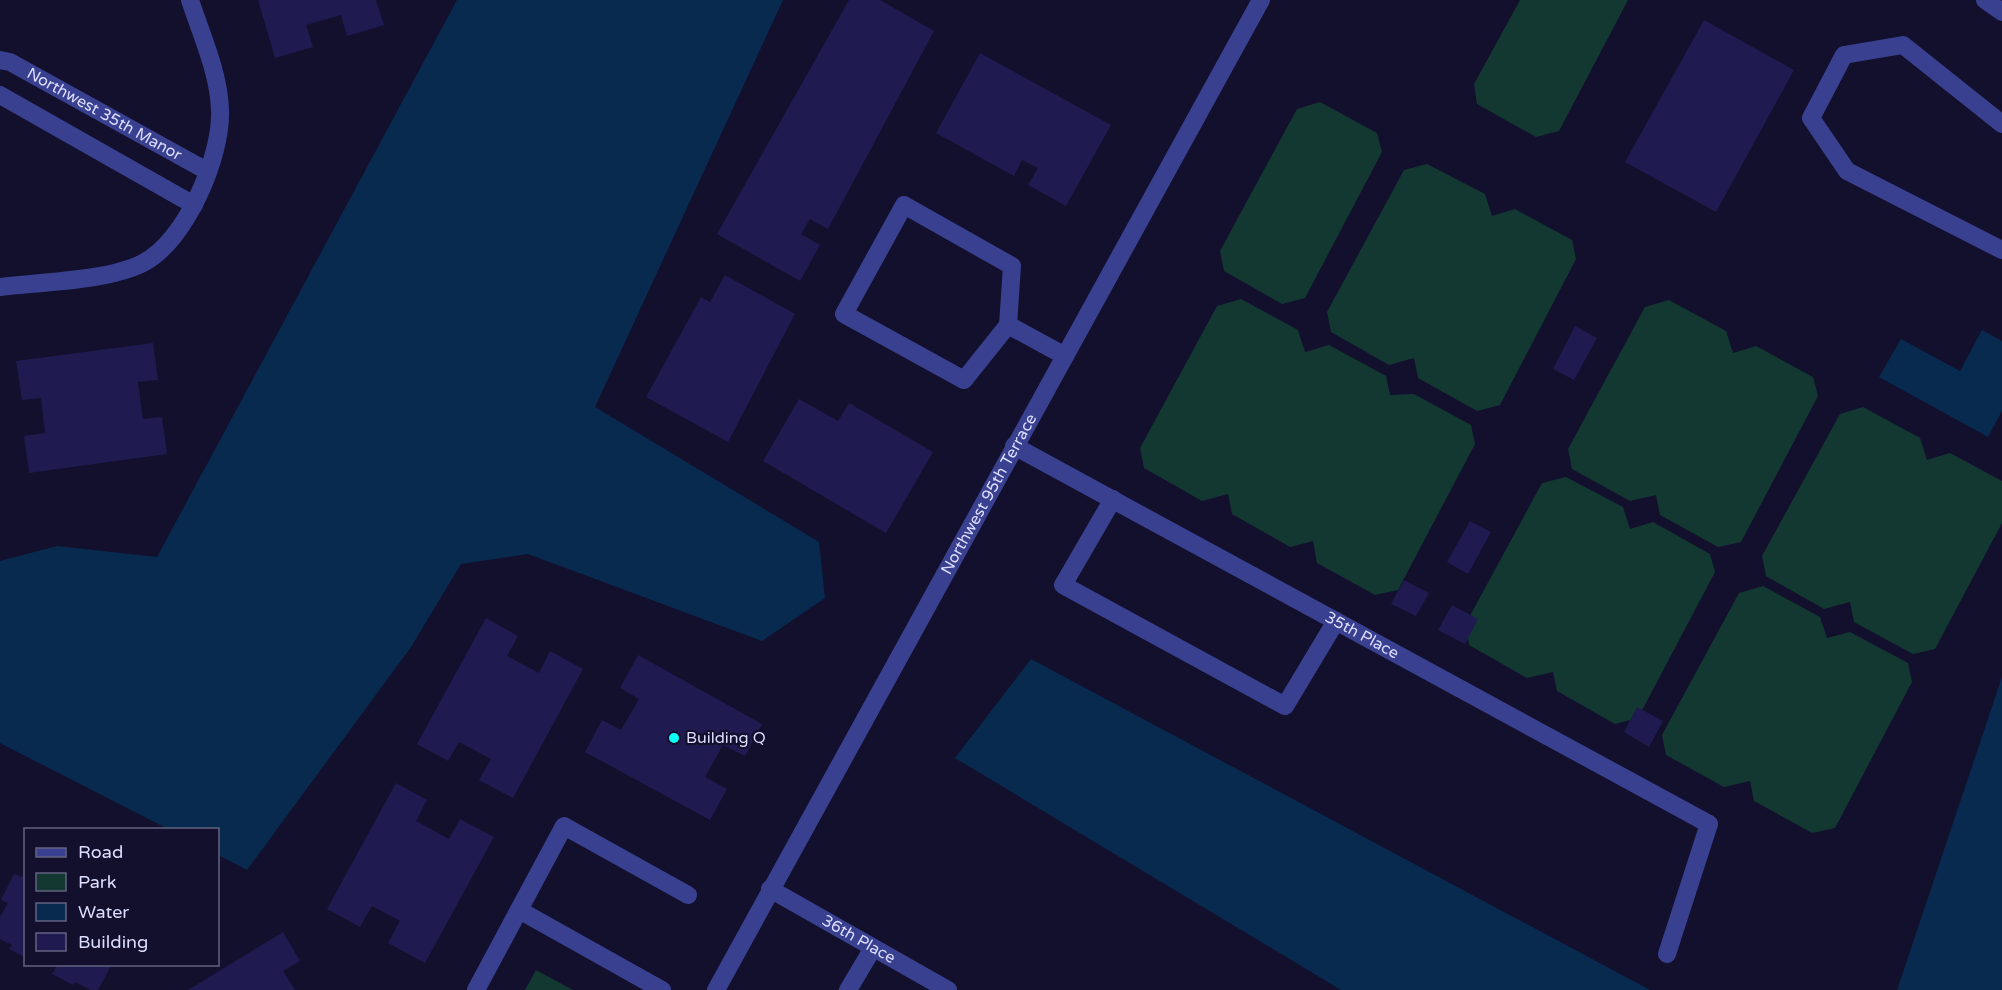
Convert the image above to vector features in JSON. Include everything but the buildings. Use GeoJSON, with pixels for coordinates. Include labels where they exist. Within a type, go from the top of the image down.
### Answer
{"type":"FeatureCollection","features":[{"type":"Feature","properties":{"kind":"street"},"geometry":{"type":"LineString","coordinates":[[0,287],[118,273],[145,263],[184,226],[207,171],[220,110],[214,74],[190,0]]}},
{"type":"Feature","properties":{"kind":"street","name":"Northwest 95th Terrace"},"geometry":{"type":"LineString","coordinates":[[716,990],[1261,0]]}},
{"type":"Feature","properties":{"kind":"street"},"geometry":{"type":"LineString","coordinates":[[1985,0],[2002,12]]}},
{"type":"Feature","properties":{"kind":"street"},"geometry":{"type":"LineString","coordinates":[[2002,124],[1903,45],[1844,56],[1811,118],[1847,171],[2002,250]]}},
{"type":"Feature","properties":{"kind":"street","name":"Northwest 35th Manor"},"geometry":{"type":"LineString","coordinates":[[0,60],[10,63],[207,171]]}},
{"type":"Feature","properties":{"kind":"street","name":"Northwest 35th Manor"},"geometry":{"type":"LineString","coordinates":[[0,95],[194,205]]}},
{"type":"Feature","properties":{"kind":"street"},"geometry":{"type":"LineString","coordinates":[[904,205],[1012,266],[1008,325],[964,380],[844,315],[904,205]]}},
{"type":"Feature","properties":{"kind":"street"},"geometry":{"type":"LineString","coordinates":[[1008,325],[1065,356]]}},
{"type":"Feature","properties":{"kind":"street","name":"35th Place"},"geometry":{"type":"LineString","coordinates":[[1014,446],[1709,824],[1667,954]]}},
{"type":"Feature","properties":{"kind":"street"},"geometry":{"type":"LineString","coordinates":[[1113,499],[1063,585],[1286,706],[1336,621]]}},
{"type":"Feature","properties":{"kind":"street"},"geometry":{"type":"LineString","coordinates":[[476,990],[564,826],[688,895]]}},
{"type":"Feature","properties":{"kind":"street","name":"36th Place"},"geometry":{"type":"LineString","coordinates":[[770,889],[948,990]]}},
{"type":"Feature","properties":{"kind":"street"},"geometry":{"type":"LineString","coordinates":[[519,910],[662,990]]}},
{"type":"Feature","properties":{"kind":"street"},"geometry":{"type":"LineString","coordinates":[[848,990],[873,948]]}},
{"type":"Feature","properties":{"kind":"green space"},"geometry":{"type":"Polygon","coordinates":[[[1520,0],[1628,0],[1559,131],[1536,137],[1477,104],[1474,84],[1520,0]]]}},
{"type":"Feature","properties":{"kind":"green space"},"geometry":{"type":"Polygon","coordinates":[[[1320,102],[1377,133],[1382,152],[1305,298],[1282,304],[1224,271],[1220,251],[1297,109],[1320,102]]]}},
{"type":"Feature","properties":{"kind":"green space"},"geometry":{"type":"Polygon","coordinates":[[[1427,164],[1485,194],[1492,216],[1515,209],[1572,240],[1576,259],[1500,405],[1477,411],[1418,378],[1414,358],[1389,365],[1331,332],[1327,312],[1404,170],[1427,164]]]}},
{"type":"Feature","properties":{"kind":"green space"},"geometry":{"type":"Polygon","coordinates":[[[1241,299],[1298,330],[1305,352],[1329,345],[1386,376],[1390,395],[1414,394],[1471,425],[1475,444],[1398,590],[1375,595],[1317,563],[1313,541],[1290,547],[1232,514],[1228,494],[1202,501],[1144,468],[1140,448],[1217,306],[1241,299]]]}},
{"type":"Feature","properties":{"kind":"green space"},"geometry":{"type":"Polygon","coordinates":[[[1669,300],[1726,331],[1733,353],[1756,346],[1813,377],[1818,396],[1741,542],[1718,547],[1660,515],[1656,495],[1630,501],[1572,469],[1568,449],[1645,307],[1669,300]]]}},
{"type":"Feature","properties":{"kind":"green space"},"geometry":{"type":"Polygon","coordinates":[[[1863,407],[1920,438],[1927,460],[1950,453],[2002,481],[2002,523],[1935,649],[1913,654],[1854,622],[1850,602],[1824,609],[1766,576],[1762,556],[1840,414],[1863,407]]]}},
{"type":"Feature","properties":{"kind":"green space"},"geometry":{"type":"Polygon","coordinates":[[[1566,477],[1623,507],[1630,529],[1653,522],[1710,554],[1715,572],[1638,718],[1615,724],[1557,691],[1553,672],[1527,678],[1469,645],[1465,625],[1542,483],[1566,477]]]}},
{"type":"Feature","properties":{"kind":"green space"},"geometry":{"type":"Polygon","coordinates":[[[1763,586],[1820,617],[1827,638],[1850,632],[1908,663],[1912,682],[1835,828],[1812,833],[1754,801],[1750,781],[1724,787],[1666,755],[1662,735],[1739,593],[1763,586]]]}},
{"type":"Feature","properties":{"kind":"green space"},"geometry":{"type":"Polygon","coordinates":[[[536,970],[573,990],[525,990],[536,970]]]}},
{"type":"Feature","properties":{"kind":"water"},"geometry":{"type":"Polygon","coordinates":[[[457,0],[783,0],[595,407],[819,542],[825,598],[762,641],[528,554],[461,564],[411,647],[247,870],[219,856],[219,828],[166,828],[0,743],[0,561],[57,546],[157,557],[457,0]]]}},
{"type":"Feature","properties":{"kind":"water"},"geometry":{"type":"Polygon","coordinates":[[[1982,330],[2002,341],[2002,411],[1988,437],[1879,377],[1901,339],[1960,371],[1982,330]]]}},
{"type":"Feature","properties":{"kind":"water"},"geometry":{"type":"Polygon","coordinates":[[[1031,659],[1650,990],[1341,990],[955,758],[1031,659]]]}},
{"type":"Feature","properties":{"kind":"water"},"geometry":{"type":"Polygon","coordinates":[[[2002,677],[2002,990],[1897,990],[2002,677]]]}},
{"type":"Feature","properties":{"kind":"place","name":"Building Q"},"geometry":{"type":"Point","coordinates":[674,738]}}]}
